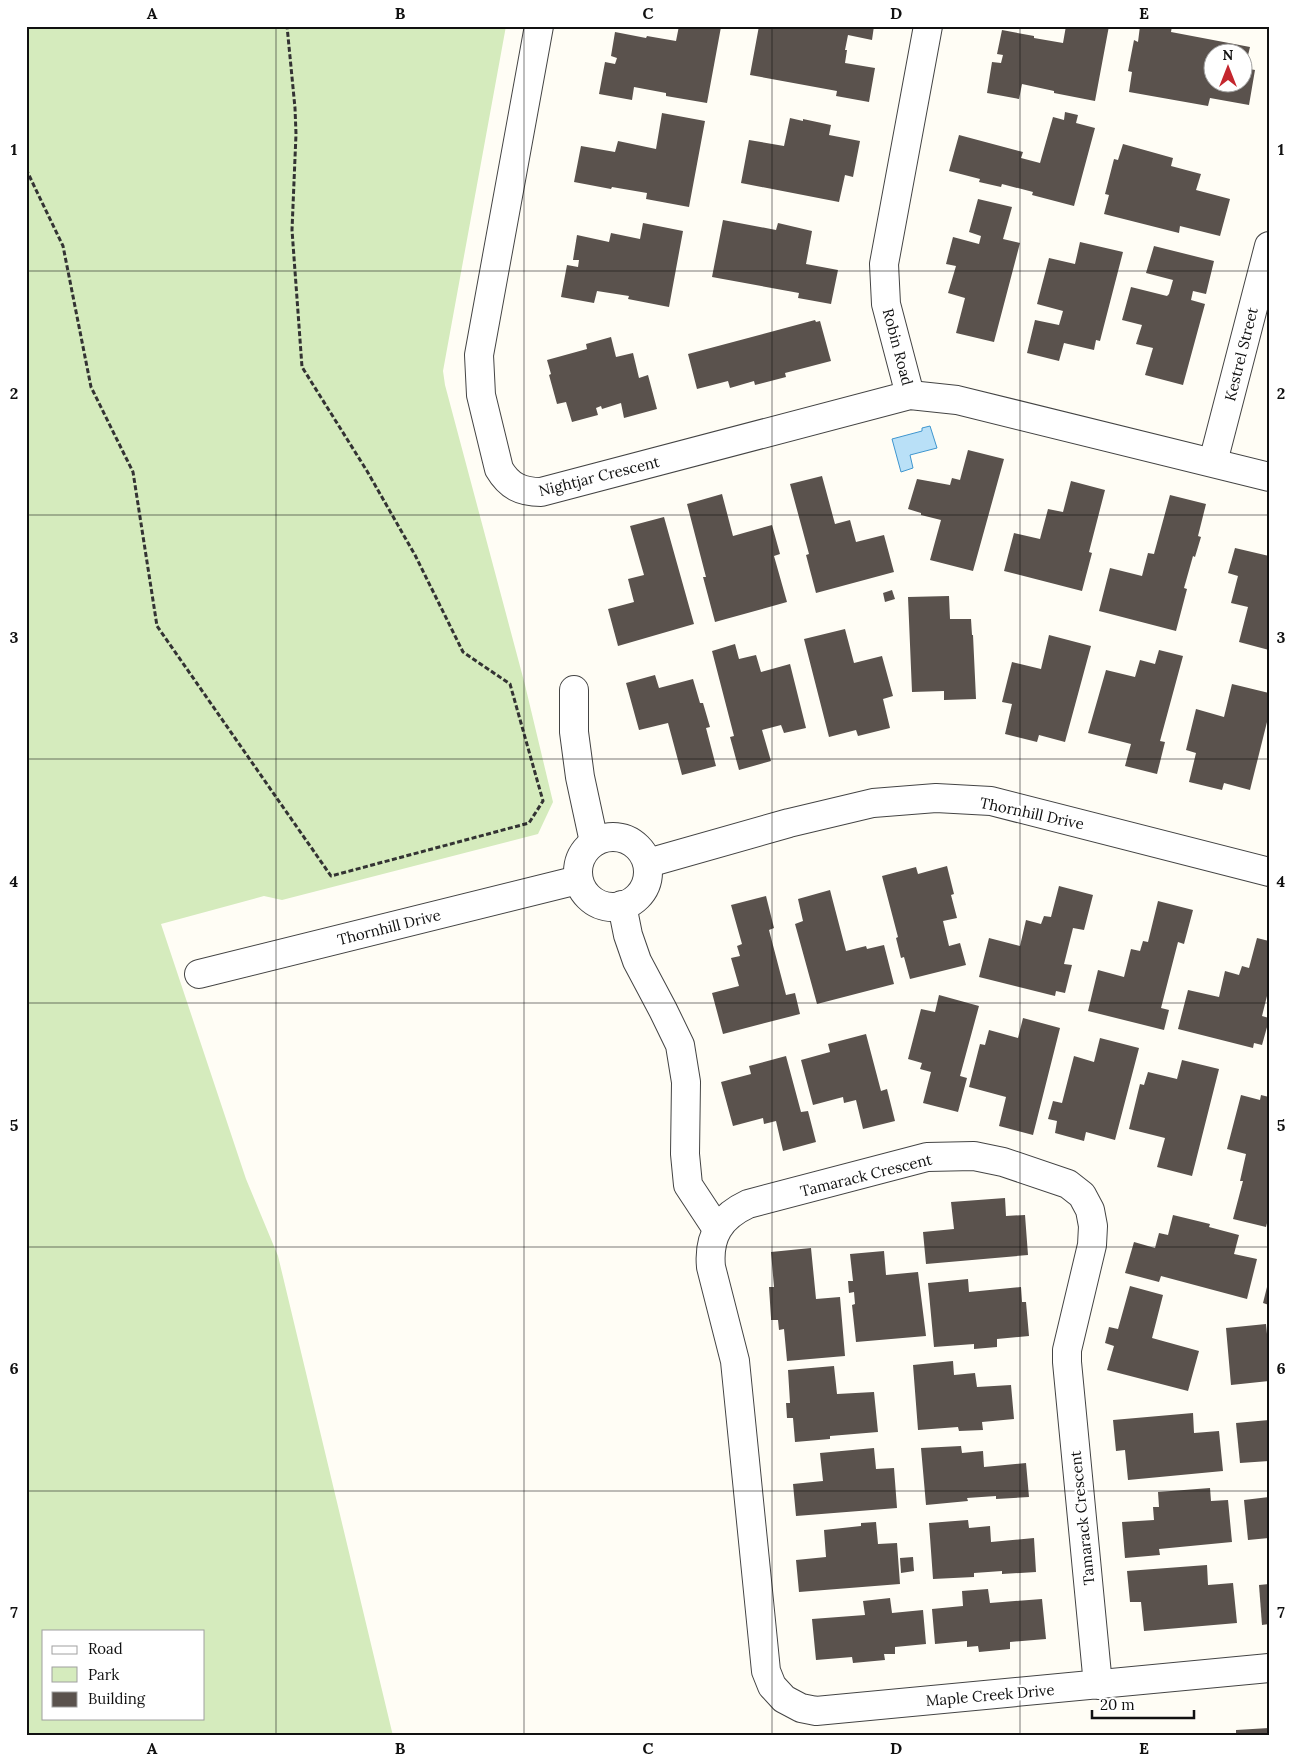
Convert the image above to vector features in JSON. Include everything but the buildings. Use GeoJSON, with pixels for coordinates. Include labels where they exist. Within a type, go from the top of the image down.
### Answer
{"type":"FeatureCollection","features":[{"type":"Feature","properties":{"kind":"street","name":"Nightjar Crescent"},"geometry":{"type":"LineString","coordinates":[[539,26],[479,355],[481,395],[499,469],[504,478],[524,491],[541,492],[910,395]]}},
{"type":"Feature","properties":{"kind":"street","name":"Robin Road"},"geometry":{"type":"LineString","coordinates":[[928,26],[884,264],[886,304],[910,395],[958,400],[1269,477]]}},
{"type":"Feature","properties":{"kind":"street","name":"Kestrel Street"},"geometry":{"type":"LineString","coordinates":[[1214,462],[1269,246]]}},
{"type":"Feature","properties":{"kind":"street"},"geometry":{"type":"LineString","coordinates":[[574,690],[574,732],[577,759],[594,842]]}},
{"type":"Feature","properties":{"kind":"street","name":"Thornhill Drive"},"geometry":{"type":"LineString","coordinates":[[648,863],[789,823],[873,803],[936,798],[991,801],[1269,872]]}},
{"type":"Feature","properties":{"kind":"street"},"geometry":{"type":"LineString","coordinates":[[615,836],[636,844],[644,853],[648,863],[648,876],[645,888],[627,904],[615,907],[603,906],[592,901],[583,892],[578,880],[577,870],[585,849],[594,842],[604,837],[615,836]]}},
{"type":"Feature","properties":{"kind":"street","name":"Thornhill Drive"},"geometry":{"type":"LineString","coordinates":[[199,974],[578,880]]}},
{"type":"Feature","properties":{"kind":"street"},"geometry":{"type":"LineString","coordinates":[[622,905],[628,935],[637,961],[664,1010],[680,1045],[686,1082],[685,1154],[688,1185],[717,1229]]}},
{"type":"Feature","properties":{"kind":"street","name":"Tamarack Crescent"},"geometry":{"type":"LineString","coordinates":[[717,1229],[730,1214],[748,1204],[927,1157],[974,1156],[1003,1162],[1068,1184],[1082,1195],[1090,1210],[1093,1226],[1092,1245],[1067,1350],[1067,1362],[1098,1685]]}},
{"type":"Feature","properties":{"kind":"street","name":"Maple Creek Drive"},"geometry":{"type":"LineString","coordinates":[[717,1229],[711,1248],[710,1267],[735,1361],[766,1671],[772,1686],[784,1699],[801,1708],[816,1710],[1269,1668]]}},
{"type":"Feature","properties":{"kind":"path"},"geometry":{"type":"LineString","coordinates":[[26,169],[63,246],[91,387],[133,472],[157,626],[331,876],[529,823],[543,800],[510,684],[463,652],[415,555],[367,471],[302,368],[292,230],[296,134],[295,108],[287,26]]}},
{"type":"Feature","properties":{"kind":"green space"},"geometry":{"type":"Polygon","coordinates":[[[26,26],[506,26],[443,371],[445,385],[525,685],[553,802],[538,834],[282,900],[264,896],[161,924],[246,1179],[278,1256],[393,1736],[26,1736],[26,26]]]}},
{"type":"Feature","properties":{"kind":"water"},"geometry":{"type":"Polygon","coordinates":[[[930,426],[937,448],[910,455],[913,468],[901,472],[892,439],[922,431],[922,428],[930,426]]]}}]}
